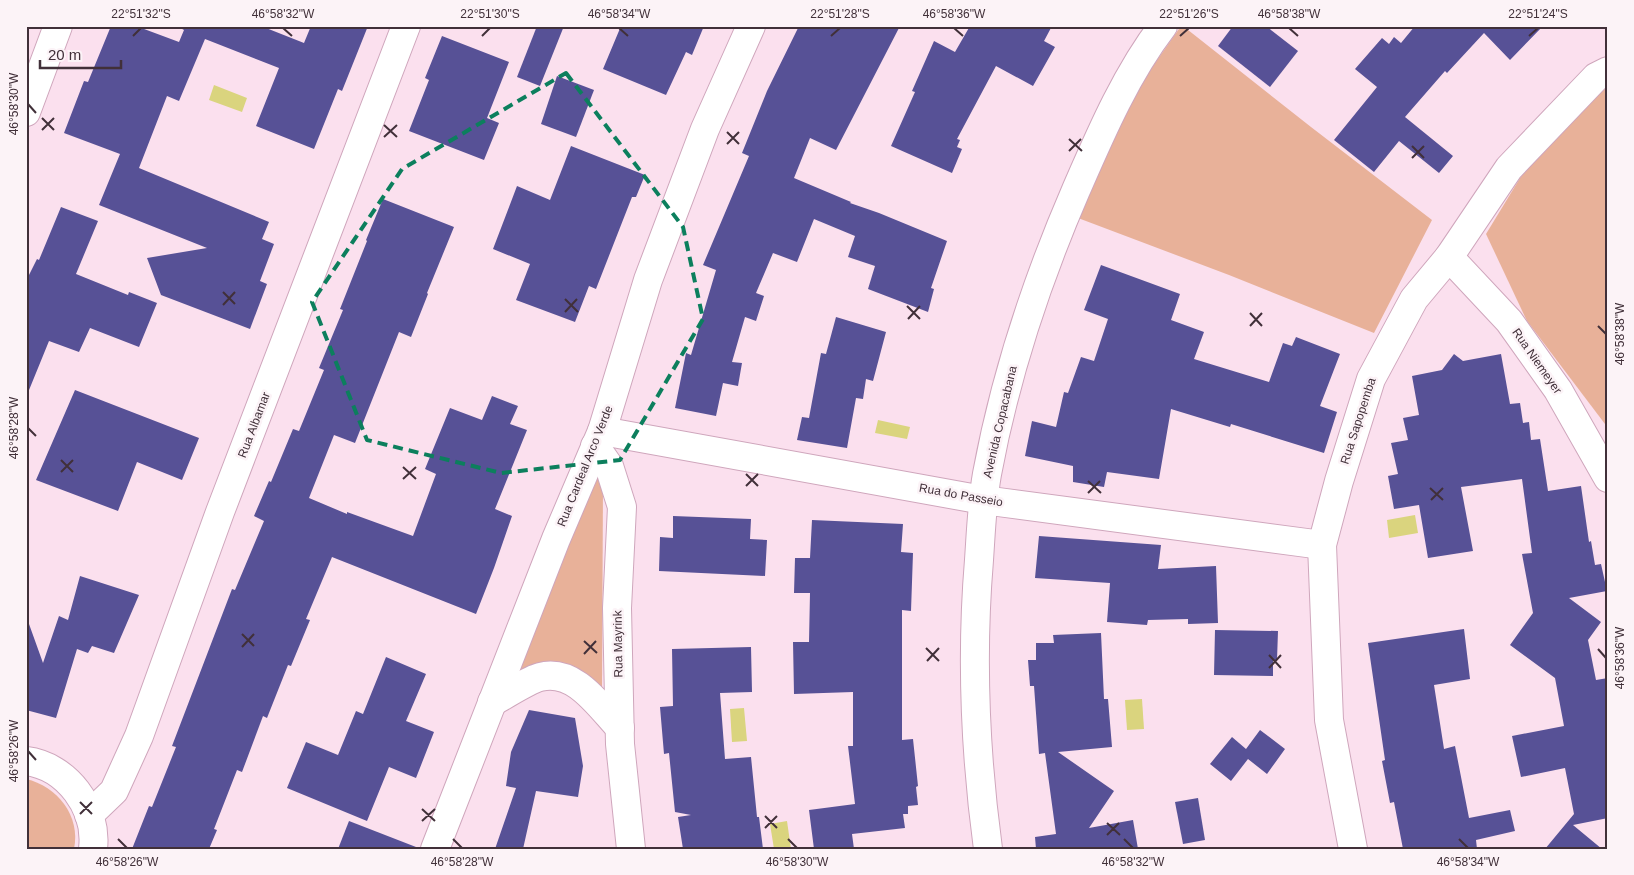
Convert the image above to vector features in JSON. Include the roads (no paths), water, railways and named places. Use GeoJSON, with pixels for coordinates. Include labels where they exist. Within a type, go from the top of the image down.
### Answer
{"type":"FeatureCollection","features":[{"type":"Feature","properties":{"kind":"street"},"geometry":{"type":"LineString","coordinates":[[26,112],[58,26]]}},
{"type":"Feature","properties":{"kind":"street","name":"Rua Albamar"},"geometry":{"type":"LineString","coordinates":[[90,815],[114,791],[139,736],[220,512],[406,26]]}},
{"type":"Feature","properties":{"kind":"street","name":"Rua Cardeal Arco Verde"},"geometry":{"type":"LineString","coordinates":[[434,849],[556,539],[598,438],[648,280],[705,129],[751,26]]}},
{"type":"Feature","properties":{"kind":"street","name":"Avenida Copacabana"},"geometry":{"type":"LineString","coordinates":[[988,849],[975,718],[975,611],[983,500],[987,473],[1014,362],[1055,239],[1098,140],[1146,48],[1163,26]]}},
{"type":"Feature","properties":{"kind":"street","name":"Rua Sapopemba"},"geometry":{"type":"LineString","coordinates":[[1353,849],[1329,720],[1322,545],[1339,481],[1371,378],[1414,299],[1449,257],[1509,168],[1596,77],[1608,72]]}},
{"type":"Feature","properties":{"kind":"street","name":"Rua Niemeyer"},"geometry":{"type":"LineString","coordinates":[[1449,257],[1509,320],[1558,390],[1608,478]]}},
{"type":"Feature","properties":{"kind":"street","name":"Rua do Passeio"},"geometry":{"type":"LineString","coordinates":[[598,438],[983,500],[1322,545]]}},
{"type":"Feature","properties":{"kind":"street","name":"Rua Mayrink"},"geometry":{"type":"LineString","coordinates":[[598,438],[622,507],[617,608],[620,728],[631,849]]}},
{"type":"Feature","properties":{"kind":"street"},"geometry":{"type":"LineString","coordinates":[[492,702],[540,677],[557,676],[573,681],[620,728]]}},
{"type":"Feature","properties":{"kind":"street"},"geometry":{"type":"LineString","coordinates":[[26,761],[36,762],[59,774],[78,792],[90,815],[94,838],[92,849]]}}]}
